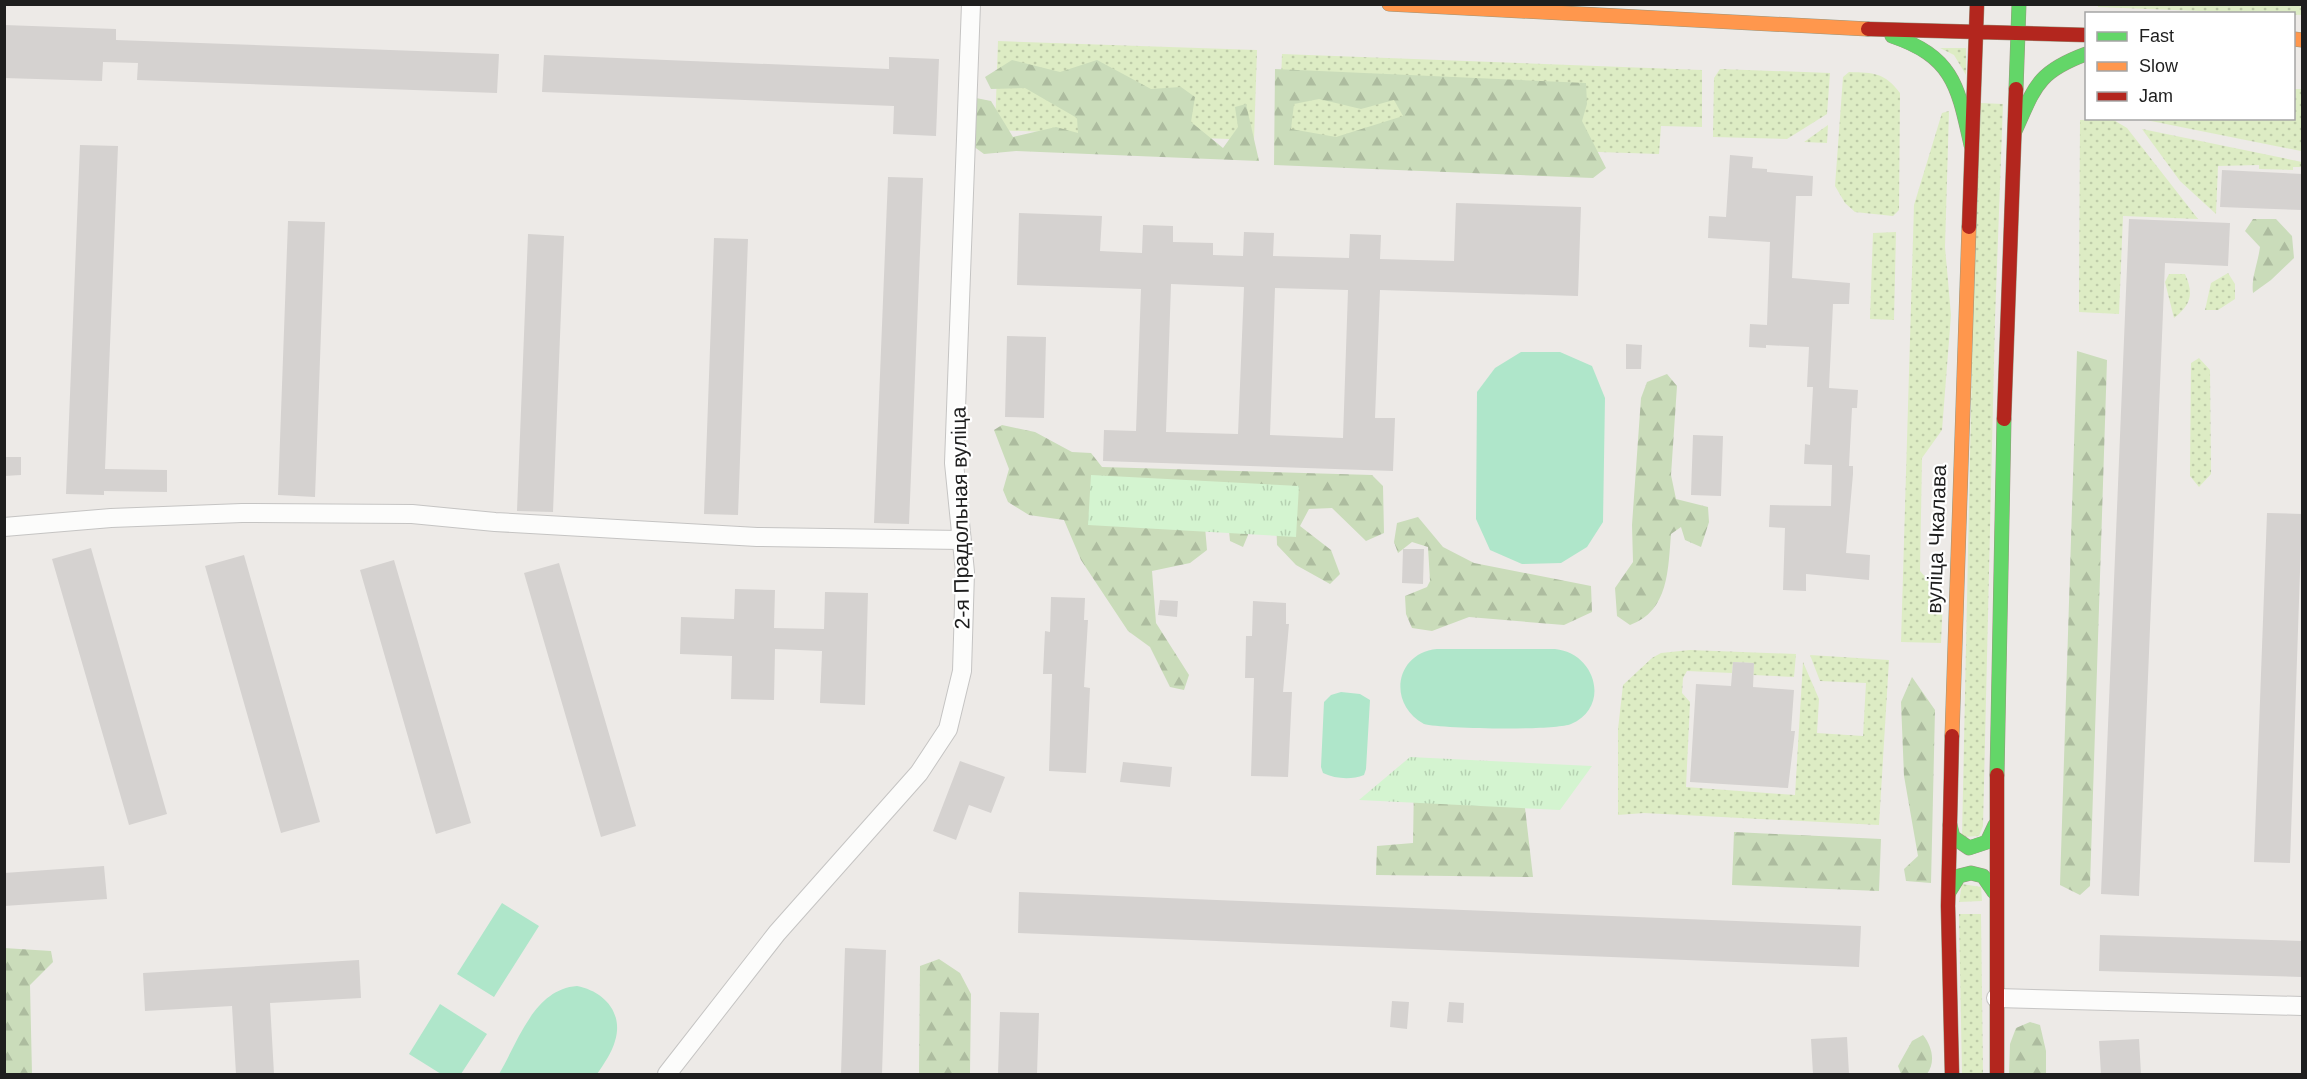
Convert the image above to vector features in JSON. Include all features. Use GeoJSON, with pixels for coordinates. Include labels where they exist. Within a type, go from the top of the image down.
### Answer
{"type":"FeatureCollection","features":[{"type":"Feature","properties":{"kind":"main road"},"geometry":{"type":"LineString","coordinates":[[1389,4],[1861,28],[2085,35]]}},
{"type":"Feature","properties":{"kind":"main road","name":"вуліца Чкалава"},"geometry":{"type":"LineString","coordinates":[[1952,1074],[1949,892],[1955,598],[1977,4]]}},
{"type":"Feature","properties":{"kind":"main road"},"geometry":{"type":"LineString","coordinates":[[1997,1073],[1995,825],[2019,4]]}},
{"type":"Feature","properties":{"kind":"main road"},"geometry":{"type":"LineString","coordinates":[[1861,28],[1916,42],[1941,61],[1951,74],[1958,92],[1971,145]]}},
{"type":"Feature","properties":{"kind":"main road"},"geometry":{"type":"LineString","coordinates":[[2014,131],[2037,81],[2049,68],[2085,54]]}},
{"type":"Feature","properties":{"kind":"main road"},"geometry":{"type":"LineString","coordinates":[[1950,825],[1953,837],[1969,848],[1984,845],[1990,840],[1995,825]]}},
{"type":"Feature","properties":{"kind":"main road"},"geometry":{"type":"LineString","coordinates":[[1949,892],[1959,876],[1971,873],[1983,876],[1994,892]]}},
{"type":"Feature","properties":{"kind":"street","name":"2-я Прадольная вуліца"},"geometry":{"type":"LineString","coordinates":[[667,1074],[777,933],[919,773],[948,729],[962,671],[965,572],[954,463],[971,4]]}},
{"type":"Feature","properties":{"kind":"street"},"geometry":{"type":"LineString","coordinates":[[4,527],[111,518],[242,513],[412,514],[495,522],[757,537],[961,540]]}},
{"type":"Feature","properties":{"kind":"street"},"geometry":{"type":"LineString","coordinates":[[1996,998],[2302,1006]]}},
{"type":"Feature","properties":{"kind":"green space"},"geometry":{"type":"Polygon","coordinates":[[[2098,4],[2302,5],[2302,15],[2295,15],[2295,12],[2098,7],[2098,4]]]}},
{"type":"Feature","properties":{"kind":"green space"},"geometry":{"type":"Polygon","coordinates":[[[998,41],[1257,50],[1254,140],[995,130],[998,41]]]}},
{"type":"Feature","properties":{"kind":"green space"},"geometry":{"type":"Polygon","coordinates":[[[1940,48],[1966,48],[1966,75],[1954,55],[1940,48]]]}},
{"type":"Feature","properties":{"kind":"green space"},"geometry":{"type":"Polygon","coordinates":[[[1282,54],[1702,70],[1702,127],[1661,126],[1659,154],[1279,141],[1282,54]]]}},
{"type":"Feature","properties":{"kind":"green space"},"geometry":{"type":"Polygon","coordinates":[[[1012,60],[1060,72],[1097,60],[1151,89],[1181,87],[1195,97],[1191,122],[1223,148],[1238,127],[1235,107],[1246,104],[1259,161],[1016,151],[984,154],[973,146],[976,98],[991,101],[1013,137],[1056,127],[1078,133],[1077,118],[1025,88],[991,89],[985,77],[1012,60]]]}},
{"type":"Feature","properties":{"kind":"green space"},"geometry":{"type":"Polygon","coordinates":[[[1275,69],[1586,83],[1587,104],[1582,121],[1606,168],[1593,178],[1274,165],[1275,69]],[[1319,99],[1294,104],[1291,129],[1336,137],[1403,116],[1394,100],[1361,109],[1319,99]]]}},
{"type":"Feature","properties":{"kind":"green space"},"geometry":{"type":"Polygon","coordinates":[[[1720,69],[1830,73],[1827,114],[1787,139],[1713,137],[1714,78],[1720,69]]]}},
{"type":"Feature","properties":{"kind":"green space"},"geometry":{"type":"Polygon","coordinates":[[[1849,72],[1883,77],[1900,93],[1899,210],[1893,216],[1855,212],[1845,203],[1835,186],[1843,77],[1849,72]]]}},
{"type":"Feature","properties":{"kind":"green space"},"geometry":{"type":"Polygon","coordinates":[[[2295,89],[2302,89],[2301,151],[2146,120],[2295,120],[2295,89]]]}},
{"type":"Feature","properties":{"kind":"green space"},"geometry":{"type":"Polygon","coordinates":[[[1981,103],[2003,104],[1995,319],[1983,826],[1979,836],[1962,837],[1973,314],[1981,103]]]}},
{"type":"Feature","properties":{"kind":"green space"},"geometry":{"type":"Polygon","coordinates":[[[1949,111],[1945,247],[1951,315],[1942,430],[1922,458],[1920,571],[1943,597],[1941,643],[1901,642],[1914,205],[1942,113],[1949,111]]]}},
{"type":"Feature","properties":{"kind":"green space"},"geometry":{"type":"Polygon","coordinates":[[[2080,120],[2114,120],[2127,128],[2198,219],[2123,216],[2119,314],[2079,312],[2080,120]]]}},
{"type":"Feature","properties":{"kind":"green space"},"geometry":{"type":"Polygon","coordinates":[[[1828,125],[1827,143],[1804,142],[1828,125]]]}},
{"type":"Feature","properties":{"kind":"green space"},"geometry":{"type":"Polygon","coordinates":[[[2142,129],[2302,162],[2302,167],[2293,167],[2293,170],[2259,169],[2259,165],[2218,166],[2216,214],[2180,181],[2142,129]]]}},
{"type":"Feature","properties":{"kind":"green space"},"geometry":{"type":"Polygon","coordinates":[[[2253,219],[2276,219],[2292,236],[2294,258],[2253,293],[2260,247],[2245,231],[2253,219]]]}},
{"type":"Feature","properties":{"kind":"green space"},"geometry":{"type":"Polygon","coordinates":[[[1896,232],[1894,320],[1870,319],[1873,233],[1896,232]]]}},
{"type":"Feature","properties":{"kind":"green space"},"geometry":{"type":"Polygon","coordinates":[[[2228,273],[2235,284],[2235,299],[2218,310],[2205,310],[2211,283],[2228,273]]]}},
{"type":"Feature","properties":{"kind":"green space"},"geometry":{"type":"Polygon","coordinates":[[[2169,274],[2185,274],[2190,293],[2187,304],[2174,318],[2165,282],[2169,274]]]}},
{"type":"Feature","properties":{"kind":"green space"},"geometry":{"type":"Polygon","coordinates":[[[2077,351],[2107,360],[2090,886],[2080,895],[2060,885],[2077,351]]]}},
{"type":"Feature","properties":{"kind":"green space"},"geometry":{"type":"Polygon","coordinates":[[[1521,352],[1560,352],[1592,366],[1605,398],[1603,522],[1587,547],[1561,563],[1522,564],[1490,550],[1476,519],[1477,392],[1495,368],[1521,352]]]}},
{"type":"Feature","properties":{"kind":"green space"},"geometry":{"type":"Polygon","coordinates":[[[2199,358],[2210,370],[2211,474],[2199,487],[2190,476],[2191,363],[2199,358]]]}},
{"type":"Feature","properties":{"kind":"green space"},"geometry":{"type":"Polygon","coordinates":[[[1667,374],[1677,386],[1671,475],[1676,499],[1708,507],[1709,522],[1701,547],[1685,540],[1681,527],[1671,534],[1667,574],[1659,599],[1643,619],[1630,625],[1617,616],[1615,588],[1633,562],[1632,525],[1641,398],[1647,382],[1667,374]]]}},
{"type":"Feature","properties":{"kind":"green space"},"geometry":{"type":"Polygon","coordinates":[[[1002,425],[1035,432],[1072,452],[1091,453],[1102,467],[1372,475],[1383,486],[1384,533],[1366,541],[1332,508],[1309,509],[1300,526],[1331,550],[1340,574],[1330,584],[1296,565],[1277,545],[1276,516],[1246,516],[1248,535],[1243,547],[1230,541],[1228,521],[1205,527],[1207,550],[1190,563],[1152,571],[1156,623],[1189,675],[1184,690],[1170,687],[1150,647],[1128,631],[1081,560],[1064,520],[1029,515],[1008,502],[1003,490],[1009,469],[994,430],[1002,425]]]}},
{"type":"Feature","properties":{"kind":"green space"},"geometry":{"type":"Polygon","coordinates":[[[1091,475],[1299,486],[1296,537],[1088,525],[1091,475]]]}},
{"type":"Feature","properties":{"kind":"green space"},"geometry":{"type":"Polygon","coordinates":[[[1418,517],[1443,547],[1474,563],[1591,586],[1592,612],[1564,625],[1469,617],[1432,631],[1412,628],[1406,614],[1405,596],[1427,587],[1430,581],[1428,547],[1412,542],[1398,553],[1394,542],[1397,523],[1418,517]]]}},
{"type":"Feature","properties":{"kind":"green space"},"geometry":{"type":"Polygon","coordinates":[[[1437,649],[1555,649],[1569,653],[1589,670],[1594,694],[1591,706],[1583,716],[1571,724],[1543,728],[1452,727],[1424,724],[1412,715],[1405,704],[1401,693],[1401,680],[1412,660],[1423,653],[1437,649]]]}},
{"type":"Feature","properties":{"kind":"green space"},"geometry":{"type":"Polygon","coordinates":[[[1690,650],[1796,654],[1794,677],[1753,675],[1754,663],[1733,662],[1732,673],[1687,671],[1683,678],[1682,693],[1690,702],[1686,787],[1795,795],[1803,662],[1819,699],[1817,733],[1863,736],[1866,683],[1820,681],[1810,655],[1889,660],[1879,825],[1644,813],[1618,815],[1618,729],[1623,685],[1652,658],[1661,653],[1690,650]]]}},
{"type":"Feature","properties":{"kind":"green space"},"geometry":{"type":"Polygon","coordinates":[[[1912,677],[1935,710],[1931,883],[1906,881],[1904,869],[1918,856],[1904,776],[1901,702],[1912,677]]]}},
{"type":"Feature","properties":{"kind":"green space"},"geometry":{"type":"Polygon","coordinates":[[[1341,692],[1360,694],[1370,700],[1366,769],[1364,775],[1354,778],[1338,778],[1328,775],[1323,773],[1321,767],[1324,702],[1331,695],[1341,692]]]}},
{"type":"Feature","properties":{"kind":"green space"},"geometry":{"type":"Polygon","coordinates":[[[1410,757],[1592,766],[1560,810],[1359,800],[1410,757]]]}},
{"type":"Feature","properties":{"kind":"green space"},"geometry":{"type":"Polygon","coordinates":[[[1414,784],[1523,791],[1533,877],[1376,875],[1377,846],[1413,843],[1414,784]]]}},
{"type":"Feature","properties":{"kind":"green space"},"geometry":{"type":"Polygon","coordinates":[[[1734,832],[1881,839],[1879,891],[1732,885],[1734,832]]]}},
{"type":"Feature","properties":{"kind":"green space"},"geometry":{"type":"Polygon","coordinates":[[[1962,884],[1981,887],[1982,901],[1959,902],[1962,884]]]}},
{"type":"Feature","properties":{"kind":"green space"},"geometry":{"type":"Polygon","coordinates":[[[502,903],[539,926],[494,997],[457,974],[502,903]]]}},
{"type":"Feature","properties":{"kind":"green space"},"geometry":{"type":"Polygon","coordinates":[[[1959,914],[1981,914],[1983,1074],[1962,1074],[1959,914]]]}},
{"type":"Feature","properties":{"kind":"green space"},"geometry":{"type":"Polygon","coordinates":[[[4,948],[51,951],[53,962],[30,985],[32,1074],[5,1074],[4,948]]]}},
{"type":"Feature","properties":{"kind":"green space"},"geometry":{"type":"Polygon","coordinates":[[[939,959],[960,973],[971,994],[970,1074],[919,1074],[920,966],[939,959]]]}},
{"type":"Feature","properties":{"kind":"green space"},"geometry":{"type":"Polygon","coordinates":[[[577,986],[603,998],[614,1012],[617,1021],[614,1045],[597,1074],[499,1074],[538,1007],[562,989],[577,986]]]}},
{"type":"Feature","properties":{"kind":"green space"},"geometry":{"type":"Polygon","coordinates":[[[440,1004],[487,1034],[461,1074],[441,1074],[409,1054],[440,1004]]]}},
{"type":"Feature","properties":{"kind":"green space"},"geometry":{"type":"Polygon","coordinates":[[[2030,1022],[2040,1025],[2046,1051],[2046,1074],[2009,1074],[2010,1044],[2016,1028],[2030,1022]]]}},
{"type":"Feature","properties":{"kind":"green space"},"geometry":{"type":"Polygon","coordinates":[[[1923,1035],[1932,1054],[1930,1069],[1927,1074],[1901,1074],[1898,1066],[1912,1041],[1923,1035]]]}},
{"type":"Feature","properties":{"kind":"building"},"geometry":{"type":"Polygon","coordinates":[[[4,25],[116,29],[116,40],[499,54],[497,93],[137,80],[138,63],[103,62],[102,81],[4,78],[4,25]]]}},
{"type":"Feature","properties":{"kind":"building"},"geometry":{"type":"Polygon","coordinates":[[[544,55],[889,69],[889,57],[939,59],[936,136],[893,134],[894,106],[542,92],[544,55]]]}},
{"type":"Feature","properties":{"kind":"building"},"geometry":{"type":"Polygon","coordinates":[[[80,145],[118,146],[105,469],[167,470],[167,492],[104,491],[104,495],[66,494],[80,145]]]}},
{"type":"Feature","properties":{"kind":"building"},"geometry":{"type":"Polygon","coordinates":[[[1730,155],[1753,157],[1752,168],[1767,169],[1767,172],[1813,176],[1812,196],[1796,196],[1792,278],[1850,283],[1849,304],[1833,304],[1829,388],[1858,390],[1857,408],[1852,408],[1849,466],[1853,466],[1853,474],[1846,553],[1870,555],[1869,580],[1806,574],[1806,591],[1783,590],[1785,528],[1769,527],[1770,505],[1831,506],[1832,465],[1804,464],[1805,444],[1810,445],[1813,387],[1807,387],[1809,347],[1766,345],[1766,348],[1749,347],[1750,324],[1767,325],[1770,242],[1708,238],[1709,216],[1726,217],[1730,155]]]}},
{"type":"Feature","properties":{"kind":"building"},"geometry":{"type":"Polygon","coordinates":[[[2222,170],[2302,174],[2302,210],[2220,207],[2222,170]]]}},
{"type":"Feature","properties":{"kind":"building"},"geometry":{"type":"Polygon","coordinates":[[[888,177],[923,178],[909,524],[874,523],[888,177]]]}},
{"type":"Feature","properties":{"kind":"building"},"geometry":{"type":"Polygon","coordinates":[[[1456,203],[1581,207],[1578,296],[1380,290],[1375,418],[1395,418],[1393,471],[1103,461],[1104,430],[1136,431],[1141,289],[1017,285],[1019,213],[1102,216],[1100,251],[1142,253],[1143,225],[1173,226],[1173,242],[1213,243],[1213,255],[1243,256],[1244,232],[1274,233],[1273,256],[1349,258],[1350,234],[1381,235],[1380,259],[1454,261],[1456,203]],[[1171,284],[1166,432],[1238,434],[1244,287],[1171,284]],[[1275,288],[1270,435],[1343,438],[1348,290],[1275,288]]]}},
{"type":"Feature","properties":{"kind":"building"},"geometry":{"type":"Polygon","coordinates":[[[2129,219],[2230,223],[2228,266],[2165,263],[2139,896],[2101,894],[2129,219]]]}},
{"type":"Feature","properties":{"kind":"building"},"geometry":{"type":"Polygon","coordinates":[[[288,221],[325,222],[315,497],[278,495],[288,221]]]}},
{"type":"Feature","properties":{"kind":"building"},"geometry":{"type":"Polygon","coordinates":[[[528,234],[564,236],[553,512],[517,511],[528,234]]]}},
{"type":"Feature","properties":{"kind":"building"},"geometry":{"type":"Polygon","coordinates":[[[714,238],[748,239],[738,515],[704,514],[714,238]]]}},
{"type":"Feature","properties":{"kind":"building"},"geometry":{"type":"Polygon","coordinates":[[[1007,336],[1046,337],[1044,418],[1005,417],[1007,336]]]}},
{"type":"Feature","properties":{"kind":"building"},"geometry":{"type":"Polygon","coordinates":[[[1626,344],[1642,345],[1641,369],[1626,369],[1626,344]]]}},
{"type":"Feature","properties":{"kind":"building"},"geometry":{"type":"Polygon","coordinates":[[[1693,435],[1723,436],[1721,496],[1691,495],[1693,435]]]}},
{"type":"Feature","properties":{"kind":"building"},"geometry":{"type":"Polygon","coordinates":[[[4,457],[21,457],[21,475],[4,476],[4,457]]]}},
{"type":"Feature","properties":{"kind":"building"},"geometry":{"type":"Polygon","coordinates":[[[2267,513],[2302,514],[2290,863],[2254,862],[2267,513]]]}},
{"type":"Feature","properties":{"kind":"building"},"geometry":{"type":"Polygon","coordinates":[[[91,548],[167,814],[129,825],[52,559],[91,548]]]}},
{"type":"Feature","properties":{"kind":"building"},"geometry":{"type":"Polygon","coordinates":[[[1403,549],[1424,549],[1423,584],[1402,583],[1403,549]]]}},
{"type":"Feature","properties":{"kind":"building"},"geometry":{"type":"Polygon","coordinates":[[[244,555],[320,822],[281,833],[205,566],[244,555]]]}},
{"type":"Feature","properties":{"kind":"building"},"geometry":{"type":"Polygon","coordinates":[[[394,560],[471,823],[436,834],[360,570],[394,560]]]}},
{"type":"Feature","properties":{"kind":"building"},"geometry":{"type":"Polygon","coordinates":[[[559,563],[636,826],[601,837],[524,573],[559,563]]]}},
{"type":"Feature","properties":{"kind":"building"},"geometry":{"type":"Polygon","coordinates":[[[735,589],[775,590],[774,628],[824,629],[825,592],[868,593],[865,705],[820,703],[822,651],[775,649],[774,700],[731,699],[732,656],[680,654],[681,617],[734,619],[735,589]]]}},
{"type":"Feature","properties":{"kind":"building"},"geometry":{"type":"Polygon","coordinates":[[[1051,597],[1085,598],[1084,620],[1088,620],[1084,687],[1090,688],[1086,773],[1049,771],[1052,674],[1043,674],[1045,631],[1050,632],[1051,597]]]}},
{"type":"Feature","properties":{"kind":"building"},"geometry":{"type":"Polygon","coordinates":[[[1160,600],[1178,601],[1177,617],[1158,615],[1160,600]]]}},
{"type":"Feature","properties":{"kind":"building"},"geometry":{"type":"Polygon","coordinates":[[[1253,601],[1286,603],[1286,624],[1289,624],[1283,692],[1292,692],[1288,777],[1251,776],[1254,678],[1245,678],[1246,636],[1252,636],[1253,601]]]}},
{"type":"Feature","properties":{"kind":"building"},"geometry":{"type":"Polygon","coordinates":[[[1733,662],[1754,663],[1753,687],[1794,690],[1791,731],[1795,731],[1788,788],[1690,782],[1696,684],[1731,686],[1733,662]]]}},
{"type":"Feature","properties":{"kind":"building"},"geometry":{"type":"Polygon","coordinates":[[[960,761],[1005,777],[991,813],[969,805],[956,840],[933,831],[960,761]]]}},
{"type":"Feature","properties":{"kind":"building"},"geometry":{"type":"Polygon","coordinates":[[[1123,762],[1172,767],[1170,787],[1120,782],[1123,762]]]}},
{"type":"Feature","properties":{"kind":"building"},"geometry":{"type":"Polygon","coordinates":[[[104,866],[107,899],[4,906],[4,873],[104,866]]]}},
{"type":"Feature","properties":{"kind":"building"},"geometry":{"type":"Polygon","coordinates":[[[1019,892],[1861,926],[1859,967],[1018,933],[1019,892]]]}},
{"type":"Feature","properties":{"kind":"building"},"geometry":{"type":"Polygon","coordinates":[[[2100,935],[2302,941],[2302,977],[2099,971],[2100,935]]]}},
{"type":"Feature","properties":{"kind":"building"},"geometry":{"type":"Polygon","coordinates":[[[845,948],[886,950],[882,1074],[841,1074],[845,948]]]}},
{"type":"Feature","properties":{"kind":"building"},"geometry":{"type":"Polygon","coordinates":[[[359,960],[361,998],[270,1003],[274,1074],[236,1074],[232,1006],[145,1011],[143,973],[359,960]]]}},
{"type":"Feature","properties":{"kind":"building"},"geometry":{"type":"Polygon","coordinates":[[[1392,1001],[1409,1002],[1407,1029],[1390,1027],[1392,1001]]]}},
{"type":"Feature","properties":{"kind":"building"},"geometry":{"type":"Polygon","coordinates":[[[1449,1002],[1464,1003],[1463,1023],[1447,1022],[1449,1002]]]}},
{"type":"Feature","properties":{"kind":"building"},"geometry":{"type":"Polygon","coordinates":[[[1000,1012],[1039,1013],[1037,1074],[998,1074],[1000,1012]]]}},
{"type":"Feature","properties":{"kind":"building"},"geometry":{"type":"Polygon","coordinates":[[[1847,1037],[1849,1074],[1813,1074],[1811,1039],[1847,1037]]]}},
{"type":"Feature","properties":{"kind":"building"},"geometry":{"type":"Polygon","coordinates":[[[2139,1039],[2141,1074],[2101,1074],[2099,1041],[2139,1039]]]}},
{"type":"Feature","properties":{"kind":"traffic: fast"},"geometry":{"type":"LineString","coordinates":[[2016,89],[2019,4]]}},
{"type":"Feature","properties":{"kind":"traffic: fast"},"geometry":{"type":"LineString","coordinates":[[1892,36],[1913,44],[1941,64],[1957,91],[1971,145]]}},
{"type":"Feature","properties":{"kind":"traffic: fast"},"geometry":{"type":"LineString","coordinates":[[2015,131],[2033,92],[2047,75],[2057,67],[2085,54]]}},
{"type":"Feature","properties":{"kind":"traffic: fast"},"geometry":{"type":"LineString","coordinates":[[1997,775],[2004,419]]}},
{"type":"Feature","properties":{"kind":"traffic: fast"},"geometry":{"type":"LineString","coordinates":[[1950,825],[1953,837],[1969,848],[1987,842],[1995,825]]}},
{"type":"Feature","properties":{"kind":"traffic: fast"},"geometry":{"type":"LineString","coordinates":[[1949,892],[1959,876],[1971,873],[1983,876],[1994,892]]}},
{"type":"Feature","properties":{"kind":"traffic: slow"},"geometry":{"type":"LineString","coordinates":[[1389,4],[1868,29]]}},
{"type":"Feature","properties":{"kind":"traffic: slow"},"geometry":{"type":"LineString","coordinates":[[2295,39],[2302,40]]}},
{"type":"Feature","properties":{"kind":"traffic: slow"},"geometry":{"type":"LineString","coordinates":[[1952,736],[1969,227]]}},
{"type":"Feature","properties":{"kind":"traffic: jam"},"geometry":{"type":"LineString","coordinates":[[1969,227],[1977,4]]}},
{"type":"Feature","properties":{"kind":"traffic: jam"},"geometry":{"type":"LineString","coordinates":[[1868,29],[2085,35]]}},
{"type":"Feature","properties":{"kind":"traffic: jam"},"geometry":{"type":"LineString","coordinates":[[2004,419],[2016,89]]}},
{"type":"Feature","properties":{"kind":"traffic: jam"},"geometry":{"type":"LineString","coordinates":[[1952,736],[1948,906],[1952,1074]]}},
{"type":"Feature","properties":{"kind":"traffic: jam"},"geometry":{"type":"LineString","coordinates":[[1997,775],[1997,1074]]}}]}
